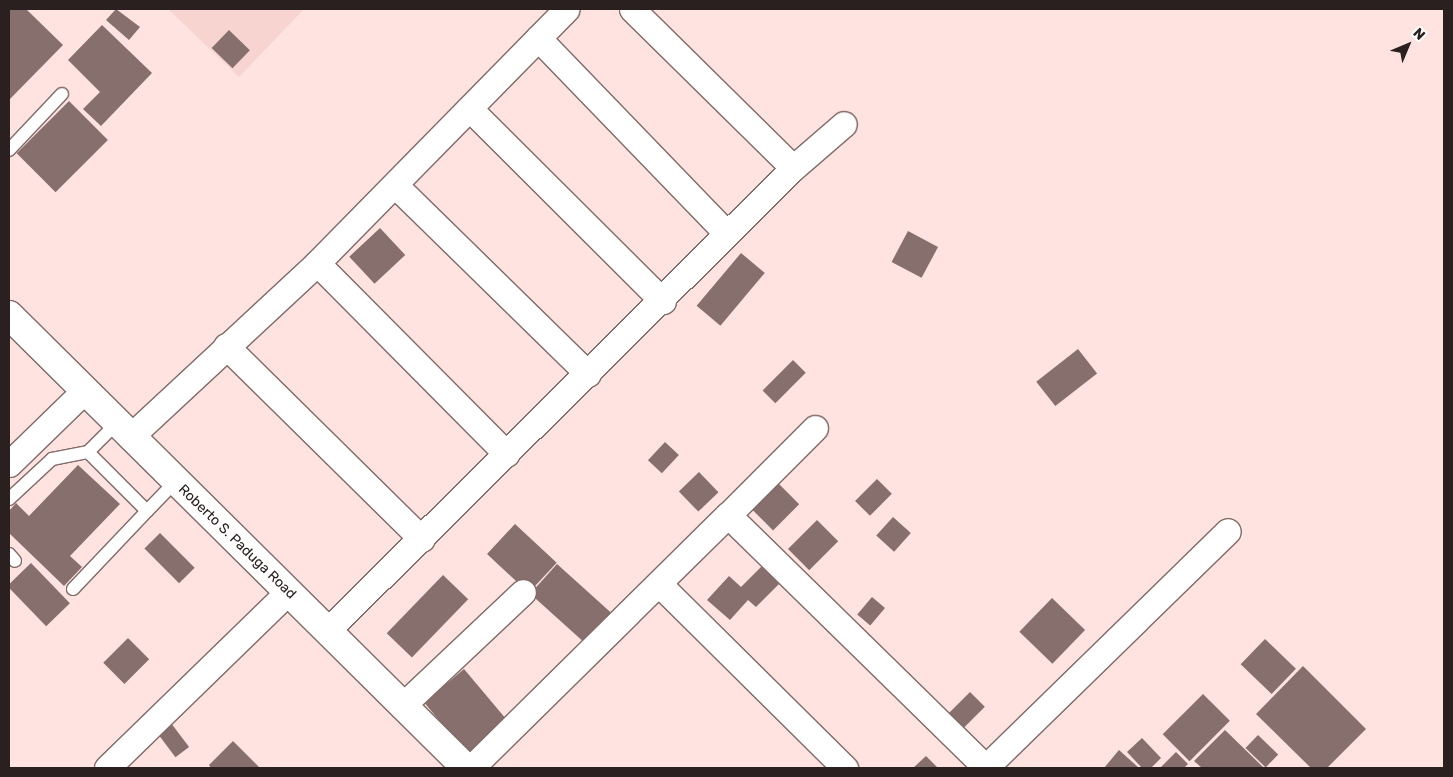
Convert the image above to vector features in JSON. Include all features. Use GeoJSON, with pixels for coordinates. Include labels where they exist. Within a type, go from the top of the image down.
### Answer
{"type":"FeatureCollection","features":[{"type":"Feature","properties":{"kind":"street"},"geometry":{"type":"LineString","coordinates":[[123,431],[226,346],[317,263],[471,110],[538,38],[568,9]]}},
{"type":"Feature","properties":{"kind":"street"},"geometry":{"type":"LineString","coordinates":[[632,9],[793,168]]}},
{"type":"Feature","properties":{"kind":"street"},"geometry":{"type":"LineString","coordinates":[[538,38],[727,234]]}},
{"type":"Feature","properties":{"kind":"street"},"geometry":{"type":"LineString","coordinates":[[471,110],[663,300]]}},
{"type":"Feature","properties":{"kind":"street"},"geometry":{"type":"LineString","coordinates":[[327,631],[663,300],[793,168],[844,124]]}},
{"type":"Feature","properties":{"kind":"street"},"geometry":{"type":"LineString","coordinates":[[395,185],[588,374]]}},
{"type":"Feature","properties":{"kind":"street"},"geometry":{"type":"LineString","coordinates":[[317,263],[507,454]]}},
{"type":"Feature","properties":{"kind":"street","name":"Roberto S. Paduga Road"},"geometry":{"type":"LineString","coordinates":[[9,315],[123,431],[466,768]]}},
{"type":"Feature","properties":{"kind":"street"},"geometry":{"type":"LineString","coordinates":[[226,346],[422,539]]}},
{"type":"Feature","properties":{"kind":"street"},"geometry":{"type":"LineString","coordinates":[[9,464],[84,391]]}},
{"type":"Feature","properties":{"kind":"street"},"geometry":{"type":"LineString","coordinates":[[471,768],[659,584],[814,428]]}},
{"type":"Feature","properties":{"kind":"street"},"geometry":{"type":"LineString","coordinates":[[728,515],[986,768],[1228,531]]}},
{"type":"Feature","properties":{"kind":"street"},"geometry":{"type":"LineString","coordinates":[[659,584],[845,768]]}},
{"type":"Feature","properties":{"kind":"street"},"geometry":{"type":"LineString","coordinates":[[107,768],[288,592]]}},
{"type":"Feature","properties":{"kind":"street"},"geometry":{"type":"LineString","coordinates":[[402,706],[523,592]]}},
{"type":"Feature","properties":{"kind":"lane"},"geometry":{"type":"LineString","coordinates":[[9,150],[62,94]]}},
{"type":"Feature","properties":{"kind":"lane"},"geometry":{"type":"LineString","coordinates":[[9,499],[52,459],[88,452],[123,431]]}},
{"type":"Feature","properties":{"kind":"lane"},"geometry":{"type":"LineString","coordinates":[[88,452],[147,511]]}},
{"type":"Feature","properties":{"kind":"lane"},"geometry":{"type":"LineString","coordinates":[[73,589],[175,482]]}},
{"type":"Feature","properties":{"kind":"shaded area"},"geometry":{"type":"Polygon","coordinates":[[[168,9],[304,9],[239,77],[168,9]]]}},
{"type":"Feature","properties":{"kind":"building"},"geometry":{"type":"Polygon","coordinates":[[[9,9],[26,9],[63,45],[9,100],[9,9]]]}},
{"type":"Feature","properties":{"kind":"building"},"geometry":{"type":"Polygon","coordinates":[[[116,9],[140,27],[129,40],[106,20],[116,9]]]}},
{"type":"Feature","properties":{"kind":"building"},"geometry":{"type":"Polygon","coordinates":[[[102,25],[152,73],[101,126],[83,109],[100,92],[68,60],[102,25]]]}},
{"type":"Feature","properties":{"kind":"building"},"geometry":{"type":"Polygon","coordinates":[[[229,30],[250,50],[232,68],[212,48],[229,30]]]}},
{"type":"Feature","properties":{"kind":"building"},"geometry":{"type":"Polygon","coordinates":[[[69,101],[108,140],[56,192],[17,153],[69,101]]]}},
{"type":"Feature","properties":{"kind":"building"},"geometry":{"type":"Polygon","coordinates":[[[380,228],[405,255],[375,284],[349,257],[380,228]]]}},
{"type":"Feature","properties":{"kind":"building"},"geometry":{"type":"Polygon","coordinates":[[[908,231],[938,247],[922,278],[892,262],[908,231]]]}},
{"type":"Feature","properties":{"kind":"building"},"geometry":{"type":"Polygon","coordinates":[[[741,253],[765,273],[720,326],[697,306],[741,253]]]}},
{"type":"Feature","properties":{"kind":"building"},"geometry":{"type":"Polygon","coordinates":[[[1078,349],[1097,373],[1055,406],[1036,382],[1078,349]]]}},
{"type":"Feature","properties":{"kind":"building"},"geometry":{"type":"Polygon","coordinates":[[[793,360],[806,373],[775,403],[763,390],[793,360]]]}},
{"type":"Feature","properties":{"kind":"building"},"geometry":{"type":"Polygon","coordinates":[[[665,442],[679,455],[662,473],[648,460],[665,442]]]}},
{"type":"Feature","properties":{"kind":"building"},"geometry":{"type":"Polygon","coordinates":[[[78,465],[120,504],[70,556],[82,567],[64,586],[9,533],[9,511],[16,503],[29,516],[78,465]]]}},
{"type":"Feature","properties":{"kind":"building"},"geometry":{"type":"Polygon","coordinates":[[[699,472],[718,492],[698,512],[679,491],[699,472]]]}},
{"type":"Feature","properties":{"kind":"building"},"geometry":{"type":"Polygon","coordinates":[[[877,479],[892,494],[870,516],[855,501],[877,479]]]}},
{"type":"Feature","properties":{"kind":"building"},"geometry":{"type":"Polygon","coordinates":[[[778,483],[799,504],[773,530],[752,509],[778,483]]]}},
{"type":"Feature","properties":{"kind":"building"},"geometry":{"type":"Polygon","coordinates":[[[893,517],[911,533],[894,552],[876,536],[893,517]]]}},
{"type":"Feature","properties":{"kind":"building"},"geometry":{"type":"Polygon","coordinates":[[[817,520],[838,541],[809,570],[788,549],[817,520]]]}},
{"type":"Feature","properties":{"kind":"building"},"geometry":{"type":"Polygon","coordinates":[[[515,524],[557,563],[529,593],[487,554],[515,524]]]}},
{"type":"Feature","properties":{"kind":"building"},"geometry":{"type":"Polygon","coordinates":[[[160,533],[195,568],[179,583],[144,549],[160,533]]]}},
{"type":"Feature","properties":{"kind":"building"},"geometry":{"type":"Polygon","coordinates":[[[31,563],[70,603],[46,626],[9,588],[9,584],[31,563]]]}},
{"type":"Feature","properties":{"kind":"building"},"geometry":{"type":"Polygon","coordinates":[[[557,564],[617,618],[590,648],[530,594],[557,564]]]}},
{"type":"Feature","properties":{"kind":"building"},"geometry":{"type":"Polygon","coordinates":[[[764,564],[781,582],[756,607],[748,600],[730,620],[707,600],[729,576],[741,587],[764,564]]]}},
{"type":"Feature","properties":{"kind":"building"},"geometry":{"type":"Polygon","coordinates":[[[443,575],[468,599],[412,658],[387,633],[443,575]]]}},
{"type":"Feature","properties":{"kind":"building"},"geometry":{"type":"Polygon","coordinates":[[[872,597],[885,608],[870,626],[857,615],[872,597]]]}},
{"type":"Feature","properties":{"kind":"building"},"geometry":{"type":"Polygon","coordinates":[[[1052,598],[1085,630],[1052,664],[1019,632],[1052,598]]]}},
{"type":"Feature","properties":{"kind":"building"},"geometry":{"type":"Polygon","coordinates":[[[128,638],[149,659],[124,684],[103,663],[128,638]]]}},
{"type":"Feature","properties":{"kind":"building"},"geometry":{"type":"Polygon","coordinates":[[[1265,639],[1296,669],[1272,694],[1241,664],[1265,639]]]}},
{"type":"Feature","properties":{"kind":"building"},"geometry":{"type":"Polygon","coordinates":[[[1303,666],[1366,729],[1327,768],[1311,768],[1256,714],[1303,666]]]}},
{"type":"Feature","properties":{"kind":"building"},"geometry":{"type":"Polygon","coordinates":[[[464,669],[509,723],[469,756],[424,702],[464,669]]]}},
{"type":"Feature","properties":{"kind":"building"},"geometry":{"type":"Polygon","coordinates":[[[970,692],[985,707],[960,732],[945,717],[970,692]]]}},
{"type":"Feature","properties":{"kind":"building"},"geometry":{"type":"Polygon","coordinates":[[[1203,694],[1230,721],[1190,761],[1163,734],[1203,694]]]}},
{"type":"Feature","properties":{"kind":"building"},"geometry":{"type":"Polygon","coordinates":[[[171,723],[189,747],[175,757],[157,733],[171,723]]]}},
{"type":"Feature","properties":{"kind":"building"},"geometry":{"type":"Polygon","coordinates":[[[1225,730],[1264,768],[1202,768],[1194,761],[1225,730]]]}},
{"type":"Feature","properties":{"kind":"building"},"geometry":{"type":"Polygon","coordinates":[[[1258,735],[1278,754],[1266,767],[1245,748],[1258,735]]]}},
{"type":"Feature","properties":{"kind":"building"},"geometry":{"type":"Polygon","coordinates":[[[1142,738],[1161,758],[1151,768],[1142,768],[1127,752],[1142,738]]]}},
{"type":"Feature","properties":{"kind":"building"},"geometry":{"type":"Polygon","coordinates":[[[233,741],[260,768],[211,768],[209,765],[233,741]]]}},
{"type":"Feature","properties":{"kind":"building"},"geometry":{"type":"Polygon","coordinates":[[[1119,750],[1139,768],[1104,768],[1119,750]]]}},
{"type":"Feature","properties":{"kind":"building"},"geometry":{"type":"Polygon","coordinates":[[[1176,752],[1188,764],[1184,768],[1160,768],[1176,752]]]}},
{"type":"Feature","properties":{"kind":"building"},"geometry":{"type":"Polygon","coordinates":[[[926,756],[938,768],[913,768],[926,756]]]}}]}
